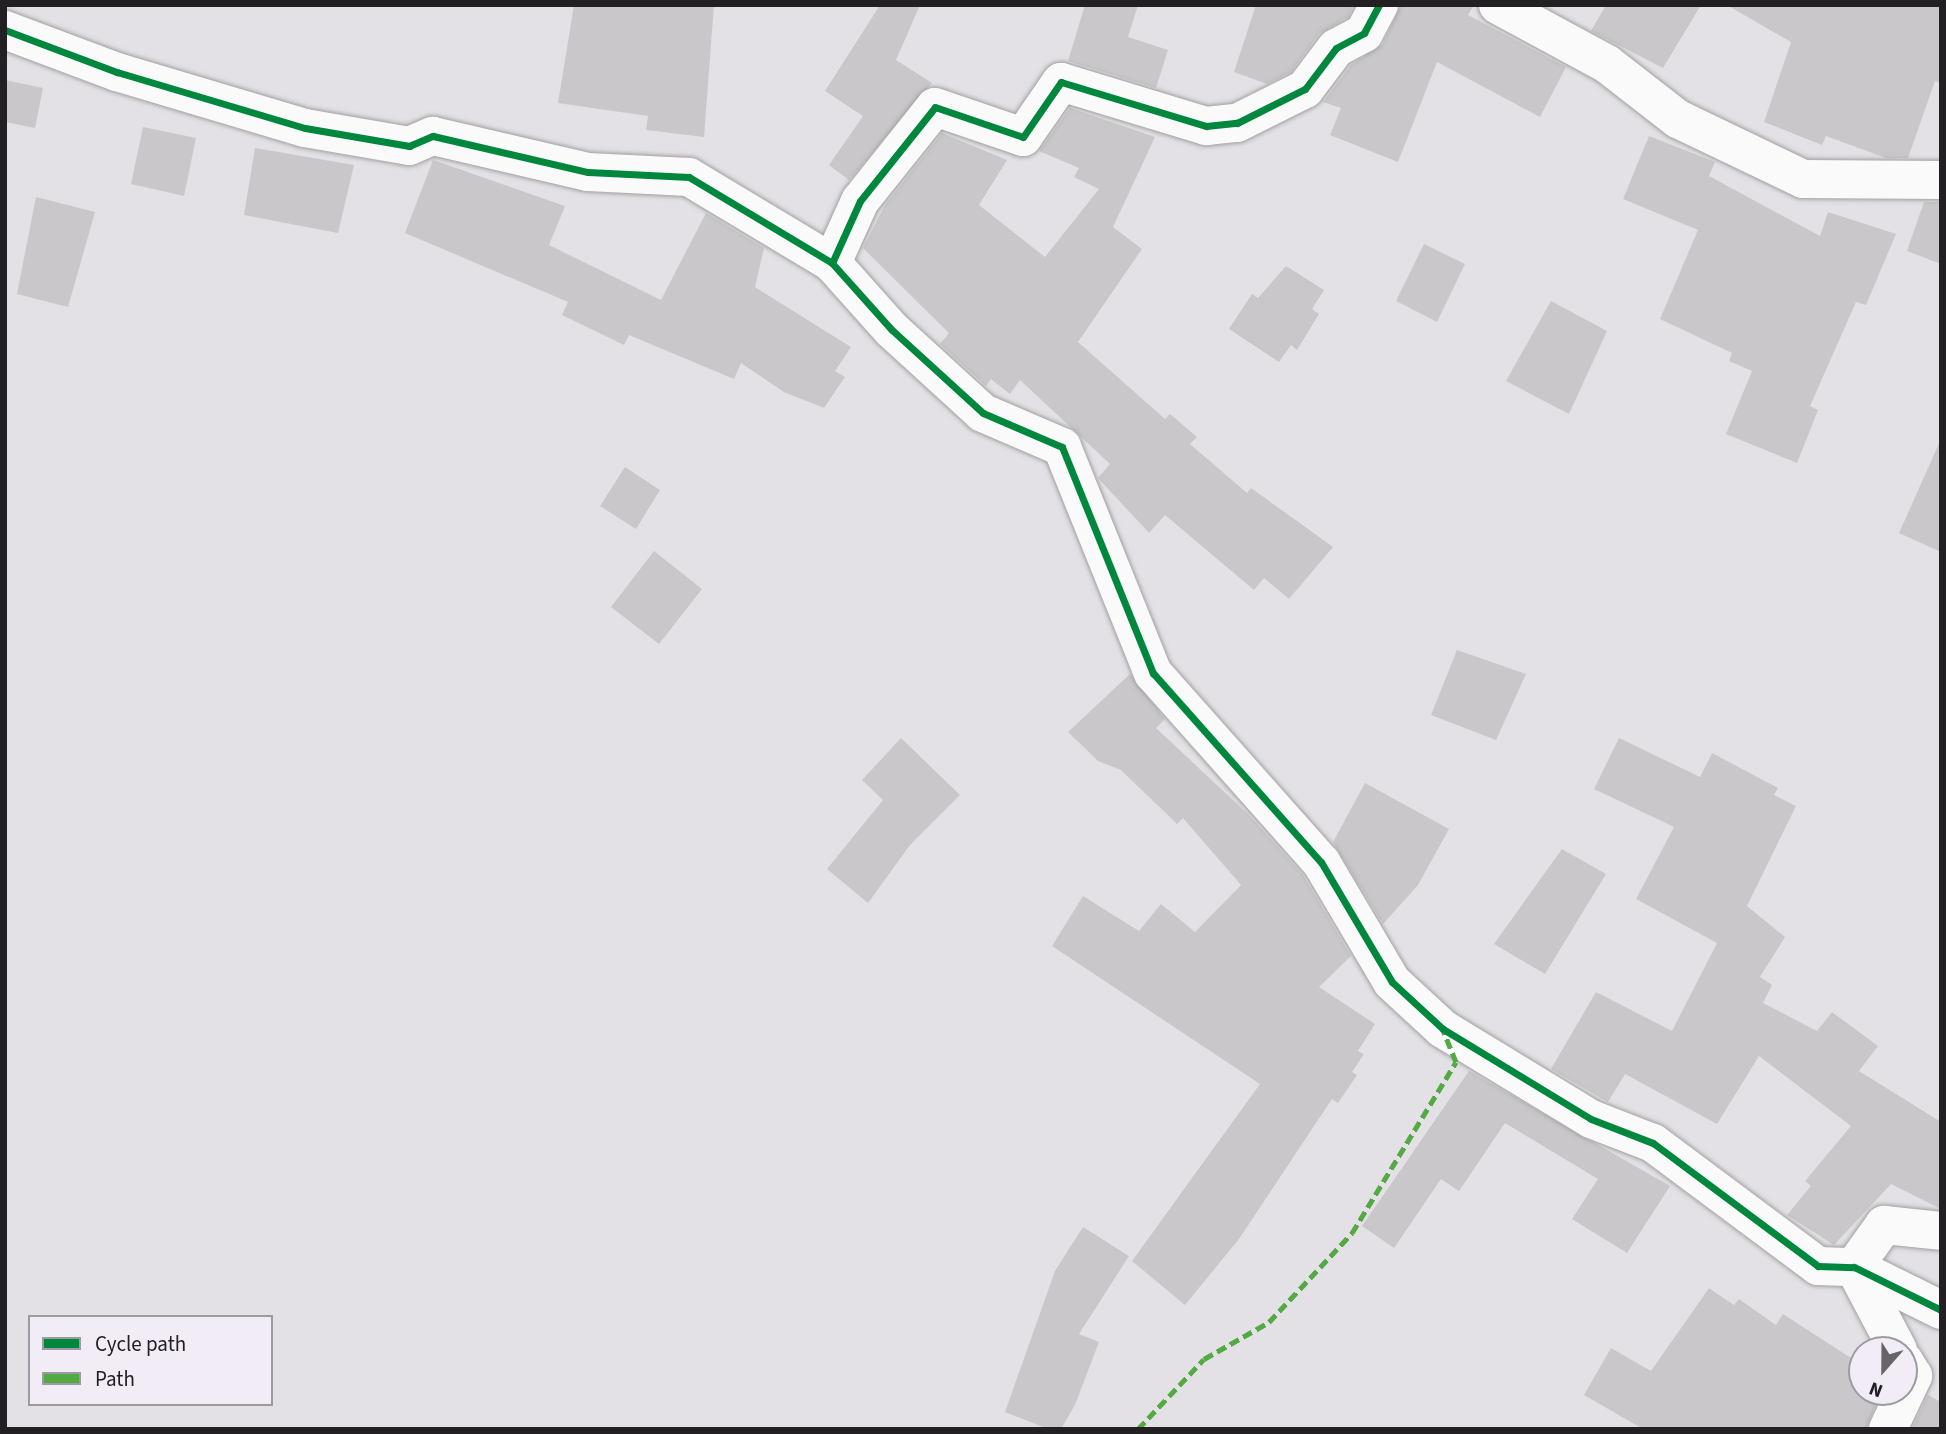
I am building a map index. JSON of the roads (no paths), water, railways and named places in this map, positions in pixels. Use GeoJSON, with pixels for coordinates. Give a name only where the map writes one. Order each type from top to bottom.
{"type":"FeatureCollection","features":[{"type":"Feature","properties":{"kind":"street"},"geometry":{"type":"LineString","coordinates":[[832,263],[860,201],[935,107],[1023,137],[1061,82],[1206,125],[1237,122],[1305,89],[1336,48],[1364,33],[1379,5]]}},
{"type":"Feature","properties":{"kind":"street"},"geometry":{"type":"LineString","coordinates":[[1497,5],[1607,64],[1678,119],[1803,179],[1941,180]]}},
{"type":"Feature","properties":{"kind":"street"},"geometry":{"type":"LineString","coordinates":[[5,30],[117,72],[305,128],[409,146],[433,136],[588,172],[689,177],[832,263],[892,330],[983,413],[1062,447],[1153,673],[1321,862],[1392,982],[1443,1029],[1591,1119],[1653,1143],[1818,1266],[1854,1267],[1941,1310]]}},
{"type":"Feature","properties":{"kind":"street"},"geometry":{"type":"LineString","coordinates":[[1854,1267],[1884,1225],[1941,1231]]}},
{"type":"Feature","properties":{"kind":"street"},"geometry":{"type":"LineString","coordinates":[[1854,1267],[1891,1336]]}},
{"type":"Feature","properties":{"kind":"street"},"geometry":{"type":"LineString","coordinates":[[1888,1429],[1899,1406]]}}]}
